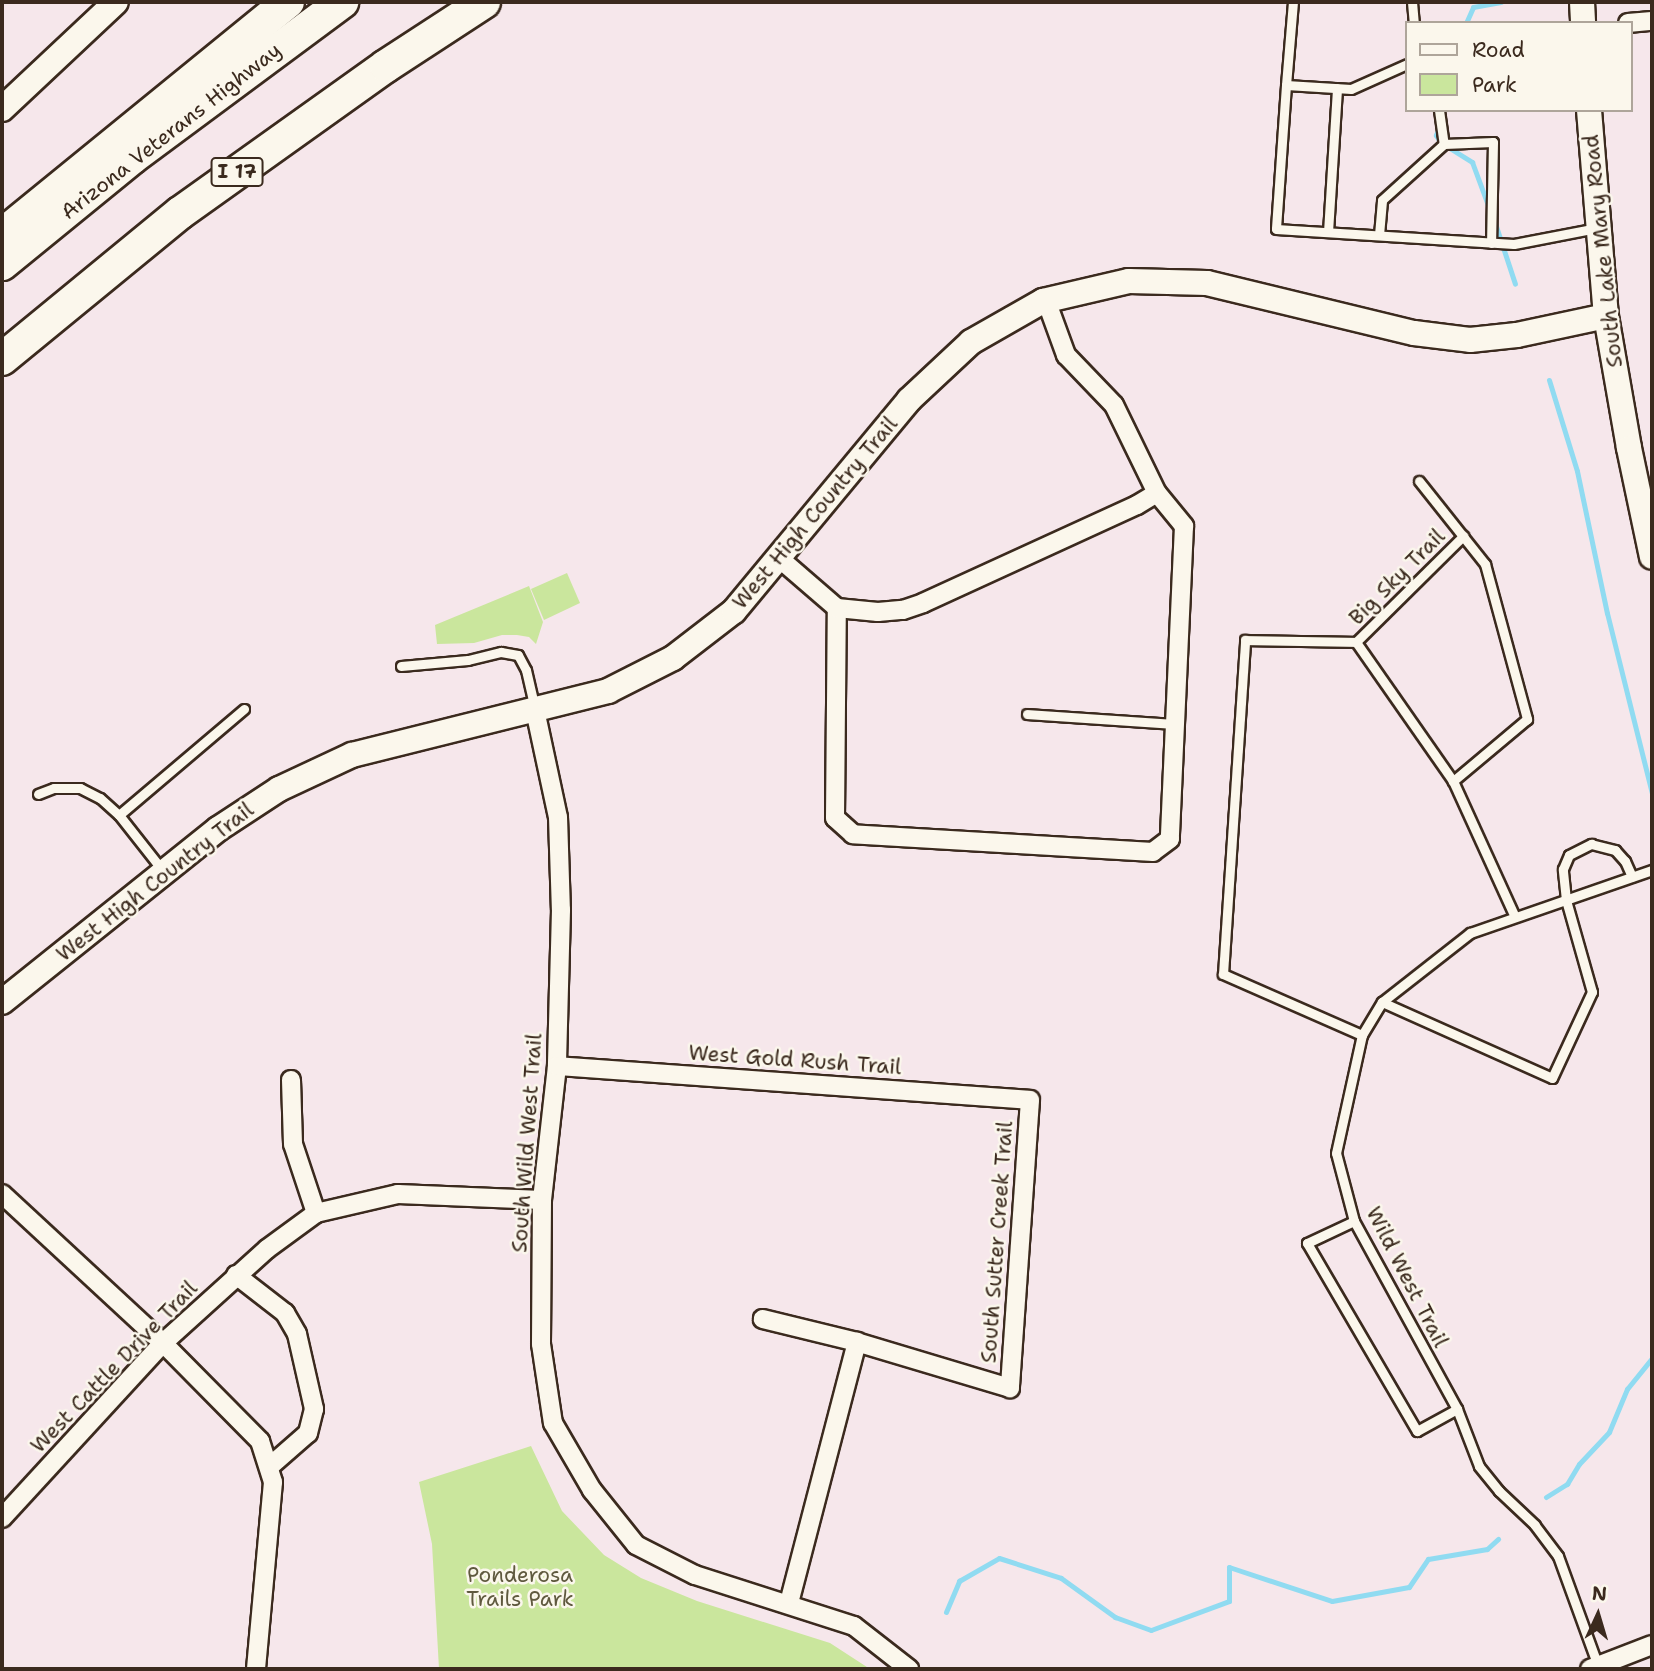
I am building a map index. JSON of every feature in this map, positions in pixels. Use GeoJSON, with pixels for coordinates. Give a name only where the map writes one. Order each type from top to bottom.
{"type":"FeatureCollection","features":[{"type":"Feature","properties":{"kind":"highway"},"geometry":{"type":"LineString","coordinates":[[2,235],[288,2]]}},
{"type":"Feature","properties":{"kind":"highway","name":"Arizona Veterans Highway"},"geometry":{"type":"LineString","coordinates":[[2,264],[132,158],[342,2]]}},
{"type":"Feature","properties":{"kind":"highway","name":"I 17"},"geometry":{"type":"LineString","coordinates":[[2,359],[180,213],[386,66],[484,2]]}},
{"type":"Feature","properties":{"kind":"street"},"geometry":{"type":"LineString","coordinates":[[2,109],[116,2]]}},
{"type":"Feature","properties":{"kind":"street"},"geometry":{"type":"LineString","coordinates":[[1582,2],[1583,21]]}},
{"type":"Feature","properties":{"kind":"street"},"geometry":{"type":"LineString","coordinates":[[1633,23],[1652,21]]}},
{"type":"Feature","properties":{"kind":"street","name":"South Lake Mary Road"},"geometry":{"type":"LineString","coordinates":[[1589,112],[1606,316],[1629,448],[1652,557]]}},
{"type":"Feature","properties":{"kind":"street","name":"West High Country Trail"},"geometry":{"type":"LineString","coordinates":[[2,1002],[218,829],[279,789],[352,755],[608,691],[673,658],[734,611],[909,400],[971,342],[1046,300],[1129,281],[1207,283],[1414,333],[1470,340],[1517,335],[1606,316]]}},
{"type":"Feature","properties":{"kind":"street"},"geometry":{"type":"LineString","coordinates":[[837,608],[835,818],[853,834],[1153,852],[1170,839],[1184,526],[1157,493],[1114,405],[1066,355],[1046,300]]}},
{"type":"Feature","properties":{"kind":"street"},"geometry":{"type":"LineString","coordinates":[[779,558],[837,608],[878,612],[923,603],[1137,505],[1157,493]]}},
{"type":"Feature","properties":{"kind":"street","name":"South Wild West Trail"},"geometry":{"type":"LineString","coordinates":[[535,710],[558,817],[561,910],[557,1066],[542,1200],[541,1344],[553,1423],[592,1490],[636,1545],[695,1575],[854,1626],[909,1669]]}},
{"type":"Feature","properties":{"kind":"street","name":"West Gold Rush Trail"},"geometry":{"type":"LineString","coordinates":[[557,1066],[1030,1100]]}},
{"type":"Feature","properties":{"kind":"street"},"geometry":{"type":"LineString","coordinates":[[291,1080],[293,1144],[316,1213]]}},
{"type":"Feature","properties":{"kind":"street","name":"South Sutter Creek Trail"},"geometry":{"type":"LineString","coordinates":[[857,1342],[1010,1388],[1030,1100]]}},
{"type":"Feature","properties":{"kind":"street","name":"West Cattle Drive Trail"},"geometry":{"type":"LineString","coordinates":[[2,1518],[163,1343],[236,1275],[316,1213],[398,1194],[542,1200]]}},
{"type":"Feature","properties":{"kind":"street"},"geometry":{"type":"LineString","coordinates":[[3,1198],[163,1343],[260,1441],[273,1482],[256,1669]]}},
{"type":"Feature","properties":{"kind":"street"},"geometry":{"type":"LineString","coordinates":[[236,1275],[285,1313],[297,1334],[314,1409],[308,1433],[269,1467]]}},
{"type":"Feature","properties":{"kind":"street"},"geometry":{"type":"LineString","coordinates":[[763,1319],[857,1342],[789,1603]]}},
{"type":"Feature","properties":{"kind":"street"},"geometry":{"type":"LineString","coordinates":[[1596,1668],[1652,1645]]}},
{"type":"Feature","properties":{"kind":"lane"},"geometry":{"type":"LineString","coordinates":[[1293,2],[1276,229],[1514,244],[1599,228]]}},
{"type":"Feature","properties":{"kind":"lane"},"geometry":{"type":"LineString","coordinates":[[1412,2],[1414,21]]}},
{"type":"Feature","properties":{"kind":"lane"},"geometry":{"type":"LineString","coordinates":[[1286,85],[1351,89],[1406,64]]}},
{"type":"Feature","properties":{"kind":"lane"},"geometry":{"type":"LineString","coordinates":[[1328,232],[1337,88]]}},
{"type":"Feature","properties":{"kind":"lane"},"geometry":{"type":"LineString","coordinates":[[1439,112],[1444,144]]}},
{"type":"Feature","properties":{"kind":"lane"},"geometry":{"type":"LineString","coordinates":[[1378,235],[1382,200],[1444,144],[1493,142],[1491,243]]}},
{"type":"Feature","properties":{"kind":"lane"},"geometry":{"type":"LineString","coordinates":[[1419,481],[1485,564],[1527,719],[1453,781]]}},
{"type":"Feature","properties":{"kind":"lane","name":"Big Sky Trail"},"geometry":{"type":"LineString","coordinates":[[1356,642],[1462,536]]}},
{"type":"Feature","properties":{"kind":"lane"},"geometry":{"type":"LineString","coordinates":[[1362,1035],[1223,974],[1245,640],[1356,642],[1453,781],[1515,918]]}},
{"type":"Feature","properties":{"kind":"lane"},"geometry":{"type":"LineString","coordinates":[[401,666],[468,660],[501,652],[519,655],[526,670],[535,710]]}},
{"type":"Feature","properties":{"kind":"lane"},"geometry":{"type":"LineString","coordinates":[[119,815],[244,709]]}},
{"type":"Feature","properties":{"kind":"lane"},"geometry":{"type":"LineString","coordinates":[[1027,714],[1174,724]]}},
{"type":"Feature","properties":{"kind":"lane"},"geometry":{"type":"LineString","coordinates":[[37,794],[54,788],[80,788],[100,798],[119,815],[164,872]]}},
{"type":"Feature","properties":{"kind":"lane"},"geometry":{"type":"LineString","coordinates":[[1382,1002],[1552,1078],[1592,992],[1566,900],[1563,869],[1569,855],[1591,844],[1615,850],[1625,861],[1632,877]]}},
{"type":"Feature","properties":{"kind":"lane","name":"Wild West Trail"},"geometry":{"type":"LineString","coordinates":[[1596,1668],[1558,1556],[1535,1525],[1499,1491],[1479,1466],[1457,1409],[1354,1220],[1336,1153],[1362,1035],[1382,1002],[1470,933],[1652,870]]}},
{"type":"Feature","properties":{"kind":"lane"},"geometry":{"type":"LineString","coordinates":[[1354,1220],[1307,1243],[1417,1431],[1457,1409]]}},
{"type":"Feature","properties":{"kind":"green space"},"geometry":{"type":"Polygon","coordinates":[[[567,573],[580,603],[544,620],[531,589],[567,573]]]}},
{"type":"Feature","properties":{"kind":"green space"},"geometry":{"type":"Polygon","coordinates":[[[529,586],[543,622],[536,644],[529,637],[502,635],[474,643],[437,644],[435,625],[529,586]]]}},
{"type":"Feature","properties":{"kind":"green space","name":"Ponderosa Trails Park"},"geometry":{"type":"Polygon","coordinates":[[[531,1446],[562,1511],[604,1555],[641,1578],[697,1601],[830,1643],[870,1669],[439,1669],[432,1544],[419,1482],[531,1446]]]}},
{"type":"Feature","properties":{"kind":"waterway"},"geometry":{"type":"LineString","coordinates":[[1467,21],[1473,7],[1501,2]]}},
{"type":"Feature","properties":{"kind":"waterway"},"geometry":{"type":"LineString","coordinates":[[1440,125],[1436,135],[1440,142],[1472,162],[1489,208]]}},
{"type":"Feature","properties":{"kind":"waterway"},"geometry":{"type":"LineString","coordinates":[[1494,220],[1515,284]]}},
{"type":"Feature","properties":{"kind":"waterway"},"geometry":{"type":"LineString","coordinates":[[1549,380],[1577,471],[1607,613],[1652,793]]}},
{"type":"Feature","properties":{"kind":"waterway"},"geometry":{"type":"LineString","coordinates":[[1546,1497],[1567,1484],[1579,1464],[1609,1432],[1627,1389],[1652,1358]]}},
{"type":"Feature","properties":{"kind":"waterway"},"geometry":{"type":"LineString","coordinates":[[946,1612],[959,1581],[999,1558],[1061,1578],[1115,1617],[1151,1630],[1229,1601],[1229,1567],[1332,1601],[1409,1587],[1428,1559],[1487,1549],[1498,1539]]}}]}
